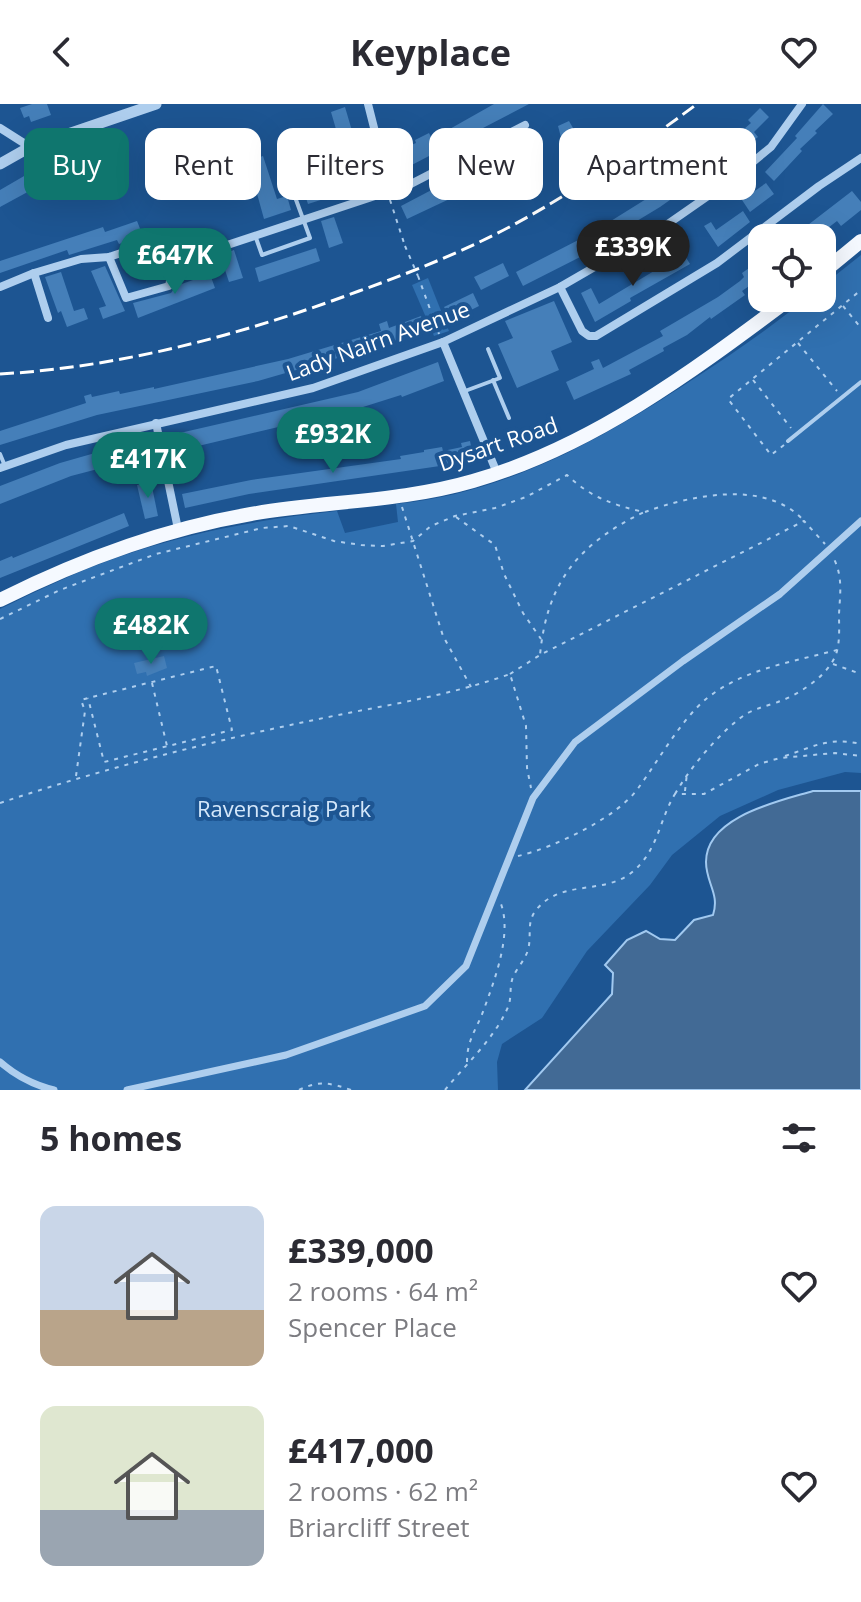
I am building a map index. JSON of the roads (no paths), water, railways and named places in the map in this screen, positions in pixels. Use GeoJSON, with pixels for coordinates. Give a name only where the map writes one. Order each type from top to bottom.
{"type":"FeatureCollection","features":[{"type":"Feature","properties":{"kind":"main road"},"geometry":{"type":"LineString","coordinates":[[836,262],[861,241]]}},
{"type":"Feature","properties":{"kind":"main road","name":"Dysart Road"},"geometry":{"type":"LineString","coordinates":[[0,600],[79,564],[178,529],[253,513],[398,495],[497,473],[601,428],[707,361],[772,312]]}},
{"type":"Feature","properties":{"kind":"street"},"geometry":{"type":"LineString","coordinates":[[86,128],[156,104]]}},
{"type":"Feature","properties":{"kind":"street"},"geometry":{"type":"LineString","coordinates":[[368,104],[374,128]]}},
{"type":"Feature","properties":{"kind":"street","name":"Lady Nairn Avenue"},"geometry":{"type":"LineString","coordinates":[[2,467],[66,445],[313,388],[443,342],[560,287],[662,228],[731,180],[771,147],[802,104]]}},
{"type":"Feature","properties":{"kind":"street"},"geometry":{"type":"LineString","coordinates":[[413,183],[525,125]]}},
{"type":"Feature","properties":{"kind":"street"},"geometry":{"type":"LineString","coordinates":[[0,128],[24,143]]}},
{"type":"Feature","properties":{"kind":"street"},"geometry":{"type":"LineString","coordinates":[[0,164],[24,150]]}},
{"type":"Feature","properties":{"kind":"street"},"geometry":{"type":"LineString","coordinates":[[560,287],[582,331],[596,336],[717,263],[861,158]]}},
{"type":"Feature","properties":{"kind":"street"},"geometry":{"type":"LineString","coordinates":[[109,257],[126,298],[169,286],[172,271],[182,260],[362,200]]}},
{"type":"Feature","properties":{"kind":"street"},"geometry":{"type":"LineString","coordinates":[[0,287],[81,259],[109,257],[142,246],[150,248],[172,271]]}},
{"type":"Feature","properties":{"kind":"street"},"geometry":{"type":"LineString","coordinates":[[34,273],[48,318]]}},
{"type":"Feature","properties":{"kind":"street"},"geometry":{"type":"LineString","coordinates":[[443,342],[497,473]]}},
{"type":"Feature","properties":{"kind":"street"},"geometry":{"type":"LineString","coordinates":[[156,423],[178,529]]}},
{"type":"Feature","properties":{"kind":"street"},"geometry":{"type":"LineString","coordinates":[[127,1090],[286,1055],[425,1006],[466,966],[533,798],[575,742],[780,594],[861,521]]}},
{"type":"Feature","properties":{"kind":"street"},"geometry":{"type":"LineString","coordinates":[[0,1062],[11,1072],[37,1086],[54,1090]]}},
{"type":"Feature","properties":{"kind":"lane"},"geometry":{"type":"LineString","coordinates":[[255,235],[262,255],[310,238],[296,200]]}},
{"type":"Feature","properties":{"kind":"lane"},"geometry":{"type":"LineString","coordinates":[[463,392],[500,378],[488,349]]}},
{"type":"Feature","properties":{"kind":"lane"},"geometry":{"type":"LineString","coordinates":[[493,380],[509,418]]}},
{"type":"Feature","properties":{"kind":"lane"},"geometry":{"type":"LineString","coordinates":[[788,441],[861,382]]}},
{"type":"Feature","properties":{"kind":"lane"},"geometry":{"type":"LineString","coordinates":[[0,454],[2,467]]}},
{"type":"Feature","properties":{"kind":"railway"},"geometry":{"type":"LineString","coordinates":[[0,374],[92,364],[182,346],[316,307],[399,276],[477,243],[539,211],[697,104]]}},
{"type":"Feature","properties":{"kind":"park label","name":"Ravenscraig Park"},"geometry":{"type":"Point","coordinates":[284,809]}}]}
